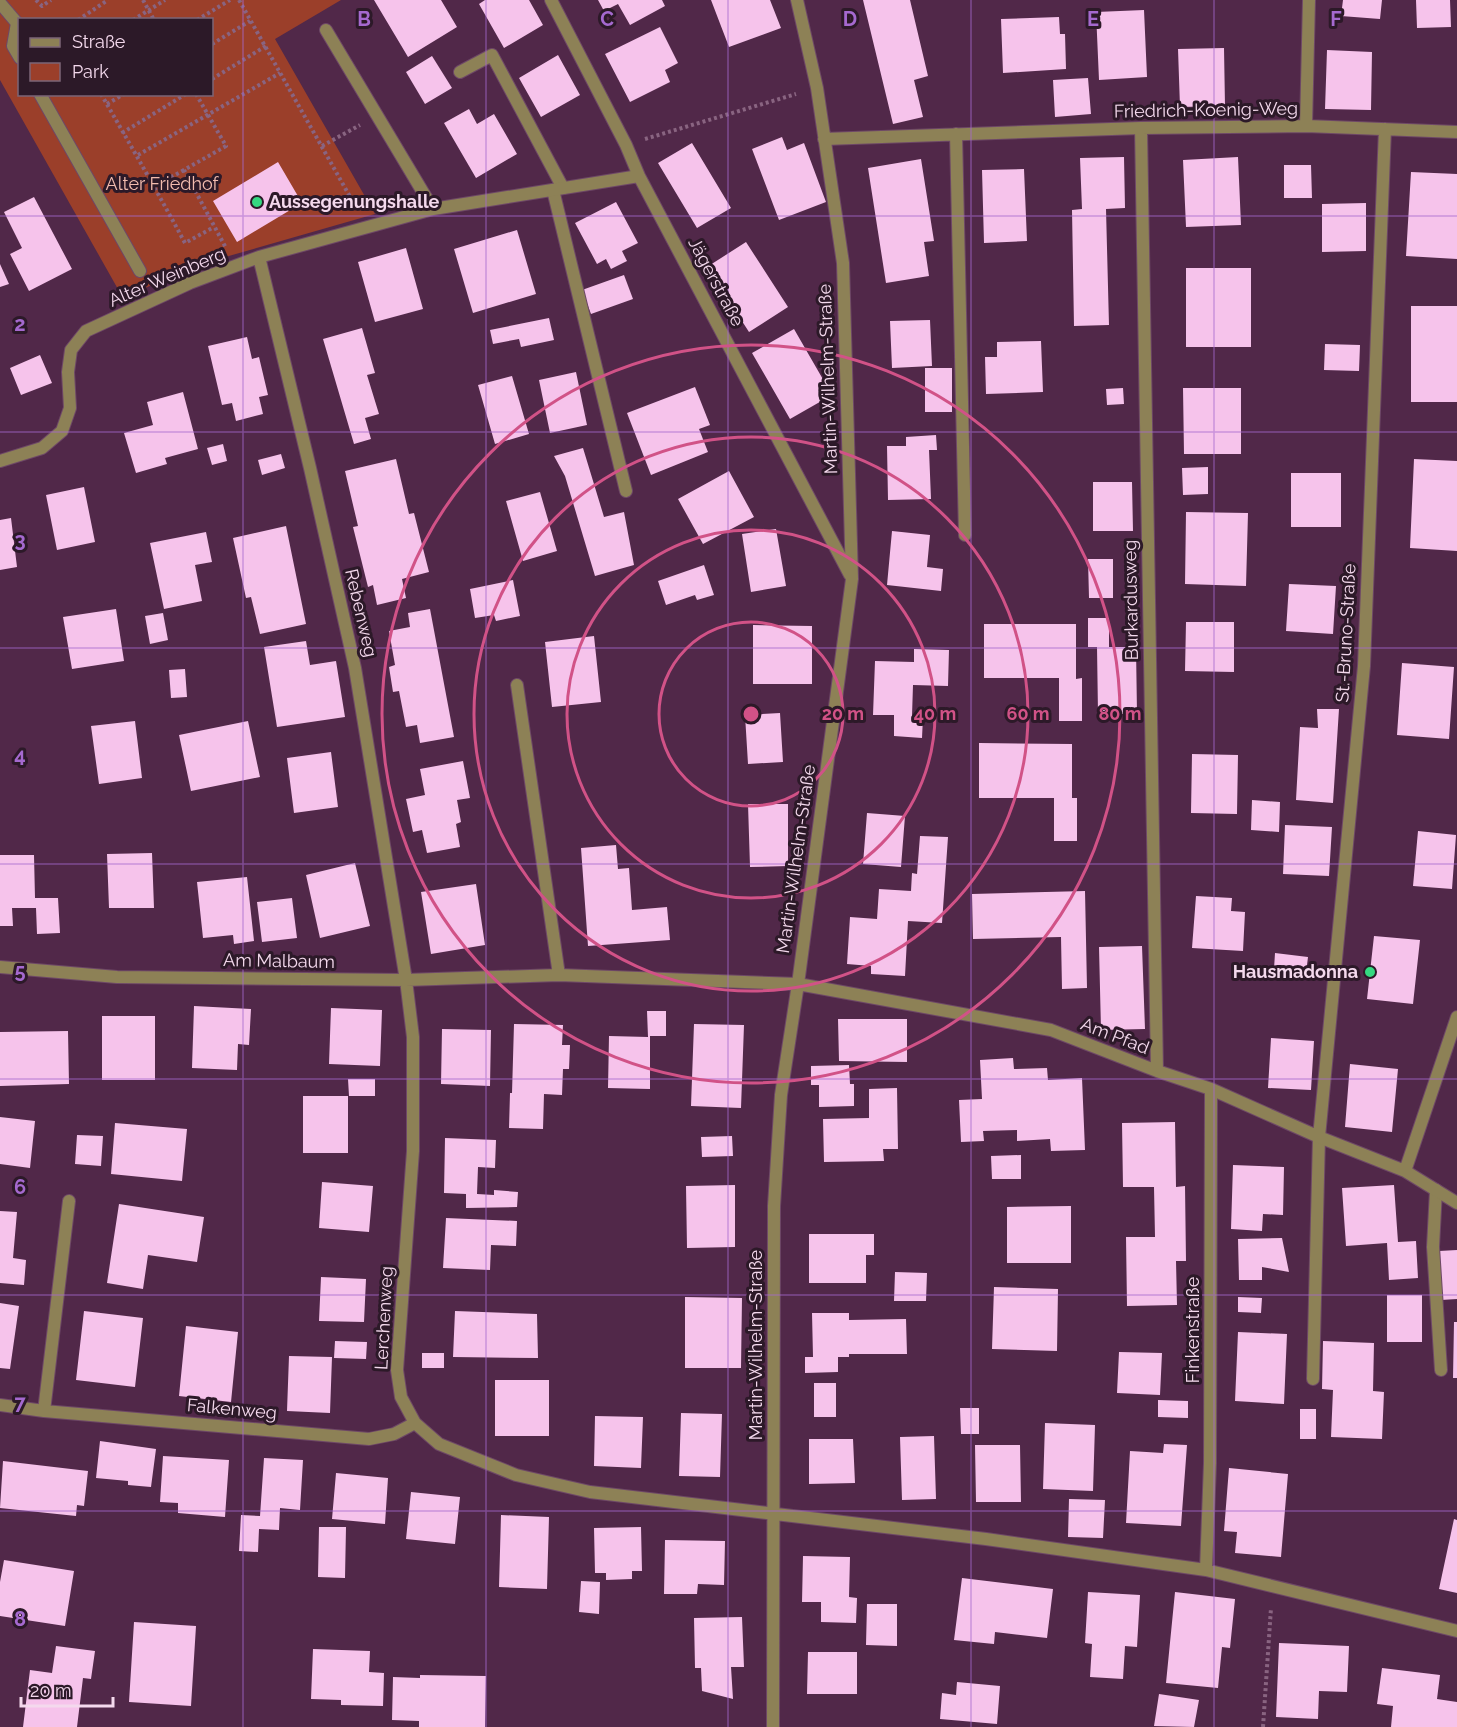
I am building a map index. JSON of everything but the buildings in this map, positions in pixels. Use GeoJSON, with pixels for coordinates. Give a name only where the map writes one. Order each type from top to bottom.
{"type":"FeatureCollection","features":[{"type":"Feature","properties":{"kind":"street","name":"Jägerstraße"},"geometry":{"type":"LineString","coordinates":[[551,0],[639,176],[852,579]]}},
{"type":"Feature","properties":{"kind":"street","name":"Martin-Wilhelm-Straße"},"geometry":{"type":"LineString","coordinates":[[773,1727],[774,1206],[781,1095],[852,579],[843,263],[817,88],[797,0]]}},
{"type":"Feature","properties":{"kind":"street"},"geometry":{"type":"LineString","coordinates":[[1306,126],[1309,0]]}},
{"type":"Feature","properties":{"kind":"street"},"geometry":{"type":"LineString","coordinates":[[0,3],[17,23],[13,46],[18,55]]}},
{"type":"Feature","properties":{"kind":"street"},"geometry":{"type":"LineString","coordinates":[[326,30],[433,209]]}},
{"type":"Feature","properties":{"kind":"street"},"geometry":{"type":"LineString","coordinates":[[460,72],[492,55],[558,189],[626,491]]}},
{"type":"Feature","properties":{"kind":"street"},"geometry":{"type":"LineString","coordinates":[[41,96],[140,271]]}},
{"type":"Feature","properties":{"kind":"street","name":"Friedrich-Koenig-Weg"},"geometry":{"type":"LineString","coordinates":[[824,139],[1141,128],[1306,126],[1457,132]]}},
{"type":"Feature","properties":{"kind":"street","name":"Burkardusweg"},"geometry":{"type":"LineString","coordinates":[[1141,128],[1157,1071]]}},
{"type":"Feature","properties":{"kind":"street","name":"St.-Bruno-Straße"},"geometry":{"type":"LineString","coordinates":[[1313,1379],[1319,1137],[1364,666],[1385,129]]}},
{"type":"Feature","properties":{"kind":"street"},"geometry":{"type":"LineString","coordinates":[[956,134],[965,535]]}},
{"type":"Feature","properties":{"kind":"street","name":"Alter Weinberg"},"geometry":{"type":"LineString","coordinates":[[0,461],[42,448],[62,431],[70,408],[68,372],[71,350],[86,332],[190,283],[259,257],[433,209],[639,176]]}},
{"type":"Feature","properties":{"kind":"street","name":"Rebenweg"},"geometry":{"type":"LineString","coordinates":[[259,257],[355,668],[406,980]]}},
{"type":"Feature","properties":{"kind":"street"},"geometry":{"type":"LineString","coordinates":[[517,685],[559,975]]}},
{"type":"Feature","properties":{"kind":"street","name":"Am Malbaum"},"geometry":{"type":"LineString","coordinates":[[0,967],[117,977],[406,980],[559,975],[798,984]]}},
{"type":"Feature","properties":{"kind":"street","name":"Lerchenweg"},"geometry":{"type":"LineString","coordinates":[[406,980],[413,1037],[413,1151],[397,1370],[401,1397],[415,1423],[439,1444],[516,1475],[590,1492],[773,1513]]}},
{"type":"Feature","properties":{"kind":"street","name":"Am Pfad"},"geometry":{"type":"LineString","coordinates":[[798,984],[1051,1030],[1211,1089],[1319,1137],[1405,1171],[1457,1203]]}},
{"type":"Feature","properties":{"kind":"street"},"geometry":{"type":"LineString","coordinates":[[1405,1171],[1457,1017]]}},
{"type":"Feature","properties":{"kind":"street","name":"Finkenstraße"},"geometry":{"type":"LineString","coordinates":[[1206,1570],[1210,1463],[1211,1089]]}},
{"type":"Feature","properties":{"kind":"street"},"geometry":{"type":"LineString","coordinates":[[1436,1190],[1433,1247],[1441,1370]]}},
{"type":"Feature","properties":{"kind":"street"},"geometry":{"type":"LineString","coordinates":[[44,1411],[69,1201]]}},
{"type":"Feature","properties":{"kind":"street","name":"Falkenweg"},"geometry":{"type":"LineString","coordinates":[[0,1405],[44,1411],[369,1439],[394,1434],[415,1423]]}},
{"type":"Feature","properties":{"kind":"street"},"geometry":{"type":"LineString","coordinates":[[773,1513],[986,1539],[1206,1570],[1457,1631]]}},
{"type":"Feature","properties":{"kind":"path"},"geometry":{"type":"LineString","coordinates":[[36,0],[42,6],[51,0]]}},
{"type":"Feature","properties":{"kind":"path"},"geometry":{"type":"LineString","coordinates":[[81,18],[108,0]]}},
{"type":"Feature","properties":{"kind":"path"},"geometry":{"type":"LineString","coordinates":[[142,0],[153,18]]}},
{"type":"Feature","properties":{"kind":"path"},"geometry":{"type":"LineString","coordinates":[[136,18],[165,0]]}},
{"type":"Feature","properties":{"kind":"path"},"geometry":{"type":"LineString","coordinates":[[200,18],[230,0]]}},
{"type":"Feature","properties":{"kind":"path"},"geometry":{"type":"LineString","coordinates":[[239,0],[353,202]]}},
{"type":"Feature","properties":{"kind":"path"},"geometry":{"type":"LineString","coordinates":[[213,43],[250,21]]}},
{"type":"Feature","properties":{"kind":"path"},"geometry":{"type":"LineString","coordinates":[[213,78],[266,46]]}},
{"type":"Feature","properties":{"kind":"path"},"geometry":{"type":"LineString","coordinates":[[138,155],[280,73]]}},
{"type":"Feature","properties":{"kind":"path"},"geometry":{"type":"LineString","coordinates":[[102,96],[122,133],[138,155],[185,243],[214,227]]}},
{"type":"Feature","properties":{"kind":"path"},"geometry":{"type":"LineString","coordinates":[[107,104],[121,96]]}},
{"type":"Feature","properties":{"kind":"path"},"geometry":{"type":"LineString","coordinates":[[122,133],[183,96]]}},
{"type":"Feature","properties":{"kind":"path"},"geometry":{"type":"LineString","coordinates":[[154,186],[226,146],[197,96]]}},
{"type":"Feature","properties":{"kind":"path"},"geometry":{"type":"LineString","coordinates":[[646,138],[789,96]]}},
{"type":"Feature","properties":{"kind":"path"},"geometry":{"type":"LineString","coordinates":[[322,146],[376,116]]}},
{"type":"Feature","properties":{"kind":"path"},"geometry":{"type":"LineString","coordinates":[[184,170],[236,267]]}},
{"type":"Feature","properties":{"kind":"path"},"geometry":{"type":"LineString","coordinates":[[1263,1727],[1272,1586]]}},
{"type":"Feature","properties":{"kind":"green space","name":"Alter Friedhof"},"geometry":{"type":"Polygon","coordinates":[[[0,0],[341,0],[275,39],[375,214],[194,266],[123,298],[0,80],[0,0]]]}},
{"type":"Feature","properties":{"kind":"place","name":"Aussegenungshalle"},"geometry":{"type":"Point","coordinates":[257,202]}},
{"type":"Feature","properties":{"kind":"place","name":"Hausmadonna"},"geometry":{"type":"Point","coordinates":[1370,972]}}]}
